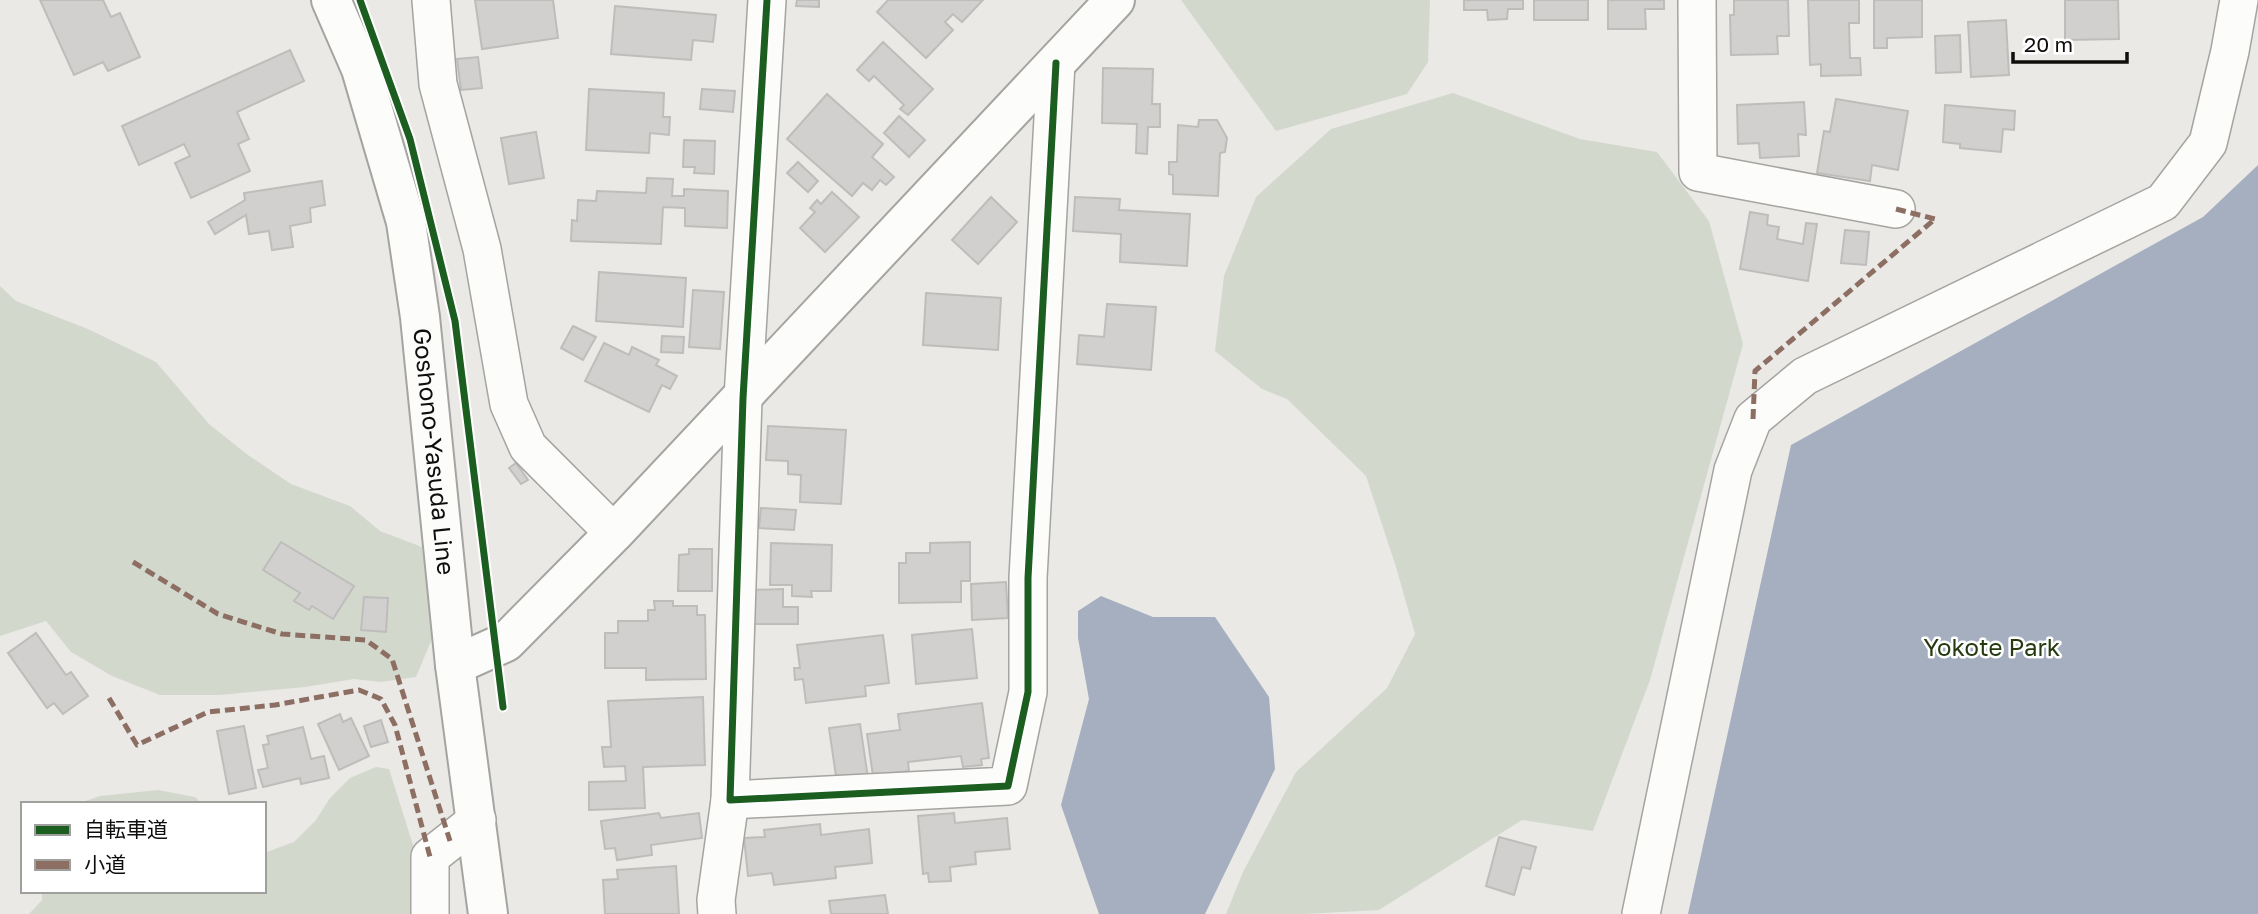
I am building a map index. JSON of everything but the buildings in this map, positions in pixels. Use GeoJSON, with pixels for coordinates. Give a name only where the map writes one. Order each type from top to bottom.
{"type":"FeatureCollection","features":[{"type":"Feature","properties":{"kind":"street","name":"Goshono-Yasuda Line"},"geometry":{"type":"LineString","coordinates":[[331,0],[361,69],[406,222],[420,317],[455,665],[488,914]]}},
{"type":"Feature","properties":{"kind":"street"},"geometry":{"type":"LineString","coordinates":[[431,0],[438,84],[482,249],[509,404],[528,447],[614,533]]}},
{"type":"Feature","properties":{"kind":"street"},"geometry":{"type":"LineString","coordinates":[[717,914],[716,900],[730,800],[743,398],[767,0]]}},
{"type":"Feature","properties":{"kind":"street"},"geometry":{"type":"LineString","coordinates":[[455,665],[506,642],[743,398],[1115,0]]}},
{"type":"Feature","properties":{"kind":"street"},"geometry":{"type":"LineString","coordinates":[[1698,0],[1698,172],[1896,209]]}},
{"type":"Feature","properties":{"kind":"street"},"geometry":{"type":"LineString","coordinates":[[1642,914],[1733,470],[1753,419],[1805,376],[2163,202],[2208,143],[2239,0]]}},
{"type":"Feature","properties":{"kind":"street"},"geometry":{"type":"LineString","coordinates":[[730,800],[1008,786],[1028,692],[1028,578],[1056,63]]}},
{"type":"Feature","properties":{"kind":"street"},"geometry":{"type":"LineString","coordinates":[[430,914],[430,857],[477,820]]}},
{"type":"Feature","properties":{"kind":"shaded area"},"geometry":{"type":"Polygon","coordinates":[[[1181,0],[1430,0],[1428,62],[1407,94],[1276,131],[1181,0]]]}},
{"type":"Feature","properties":{"kind":"shaded area"},"geometry":{"type":"Polygon","coordinates":[[[1453,93],[1580,139],[1657,152],[1709,221],[1743,344],[1650,680],[1593,831],[1522,820],[1379,910],[1226,914],[1243,872],[1296,772],[1387,688],[1415,634],[1366,476],[1287,399],[1262,389],[1215,351],[1224,276],[1256,197],[1331,129],[1453,93]]]}},
{"type":"Feature","properties":{"kind":"shaded area"},"geometry":{"type":"Polygon","coordinates":[[[0,286],[16,301],[88,329],[156,362],[209,424],[248,455],[291,484],[350,506],[380,531],[422,547],[434,634],[416,677],[381,682],[354,679],[305,687],[220,695],[160,695],[112,676],[71,652],[46,621],[0,636],[0,286]]]}},
{"type":"Feature","properties":{"kind":"shaded area"},"geometry":{"type":"Polygon","coordinates":[[[376,767],[389,769],[414,848],[416,914],[29,914],[42,900],[42,893],[266,893],[266,852],[294,842],[350,778],[376,767]]]}},
{"type":"Feature","properties":{"kind":"shaded area"},"geometry":{"type":"Polygon","coordinates":[[[158,790],[195,797],[200,802],[83,802],[100,796],[158,790]]]}},
{"type":"Feature","properties":{"kind":"water","name":"Yokote Park"},"geometry":{"type":"Polygon","coordinates":[[[2258,165],[2258,914],[1688,914],[1791,445],[2203,217],[2258,165]]]}},
{"type":"Feature","properties":{"kind":"water"},"geometry":{"type":"Polygon","coordinates":[[[1101,596],[1153,617],[1215,617],[1269,697],[1275,769],[1205,914],[1099,914],[1061,805],[1089,699],[1078,638],[1078,611],[1101,596]]]}},
{"type":"Feature","properties":{"kind":"marked path"},"geometry":{"type":"LineString","coordinates":[[1896,209],[1935,219]]}},
{"type":"Feature","properties":{"kind":"marked path"},"geometry":{"type":"LineString","coordinates":[[1753,419],[1755,371],[1935,219]]}},
{"type":"Feature","properties":{"kind":"marked path"},"geometry":{"type":"LineString","coordinates":[[133,562],[218,614],[282,634],[366,640],[392,659],[450,841]]}},
{"type":"Feature","properties":{"kind":"marked path"},"geometry":{"type":"LineString","coordinates":[[109,698],[137,745],[208,712],[275,705],[359,690],[381,699],[395,725],[430,857]]}},
{"type":"Feature","properties":{"kind":"cycle path"},"geometry":{"type":"LineString","coordinates":[[360,0],[410,139],[455,321],[503,707]]}},
{"type":"Feature","properties":{"kind":"cycle path"},"geometry":{"type":"LineString","coordinates":[[767,0],[743,398],[730,800],[1008,786],[1028,692],[1028,578],[1056,63]]}}]}
